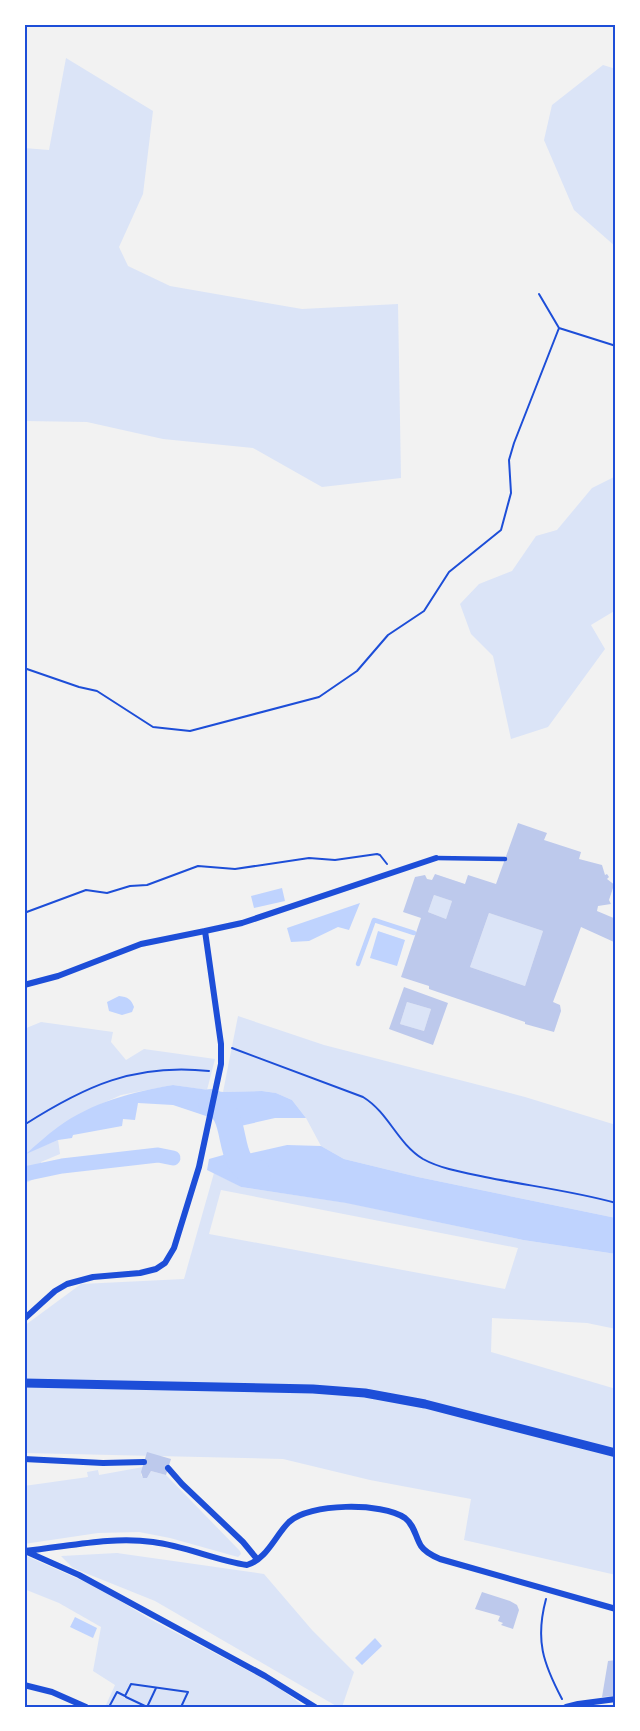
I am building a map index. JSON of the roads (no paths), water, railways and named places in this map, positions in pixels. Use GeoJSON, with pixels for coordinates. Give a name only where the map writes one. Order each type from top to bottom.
{"type":"FeatureCollection","features":[{"type":"Feature","properties":{"kind":"main road"},"geometry":{"type":"LineString","coordinates":[[24,1383],[313,1389],[366,1393],[425,1404],[616,1453]]}},
{"type":"Feature","properties":{"kind":"street"},"geometry":{"type":"LineString","coordinates":[[24,985],[58,976],[141,944],[242,922],[436,858],[505,859]]}},
{"type":"Feature","properties":{"kind":"street"},"geometry":{"type":"LineString","coordinates":[[24,1319],[55,1291],[67,1284],[93,1277],[140,1273],[156,1269],[165,1263],[176,1242],[199,1167],[222,1057],[206,931]]}},
{"type":"Feature","properties":{"kind":"street"},"geometry":{"type":"LineString","coordinates":[[24,1460],[144,1462]]}},
{"type":"Feature","properties":{"kind":"street"},"geometry":{"type":"LineString","coordinates":[[168,1468],[243,1542],[257,1559]]}},
{"type":"Feature","properties":{"kind":"street"},"geometry":{"type":"LineString","coordinates":[[24,1551],[132,1539],[178,1547],[247,1565],[266,1552],[288,1523],[299,1515],[312,1510],[361,1507],[389,1511],[403,1516],[414,1529],[421,1546],[440,1559],[616,1609]]}},
{"type":"Feature","properties":{"kind":"street"},"geometry":{"type":"LineString","coordinates":[[24,1551],[79,1575],[265,1676],[315,1707]]}},
{"type":"Feature","properties":{"kind":"street"},"geometry":{"type":"LineString","coordinates":[[24,1685],[52,1692],[86,1707]]}},
{"type":"Feature","properties":{"kind":"street"},"geometry":{"type":"LineString","coordinates":[[566,1707],[616,1699]]}},
{"type":"Feature","properties":{"kind":"water"},"geometry":{"type":"Polygon","coordinates":[[[282,888],[285,901],[254,908],[251,896],[282,888]]]}},
{"type":"Feature","properties":{"kind":"water"},"geometry":{"type":"Polygon","coordinates":[[[360,903],[349,930],[338,927],[309,941],[291,942],[287,928],[360,903]]]}},
{"type":"Feature","properties":{"kind":"water"},"geometry":{"type":"Polygon","coordinates":[[[378,931],[405,940],[397,966],[370,958],[378,931]]]}},
{"type":"Feature","properties":{"kind":"water"},"geometry":{"type":"Polygon","coordinates":[[[119,996],[130,1000],[134,1007],[132,1012],[122,1015],[109,1011],[107,1002],[119,996]]]}},
{"type":"Feature","properties":{"kind":"water"},"geometry":{"type":"Polygon","coordinates":[[[173,1085],[223,1092],[276,1093],[292,1100],[306,1118],[275,1118],[223,1130],[218,1120],[173,1105],[138,1103],[135,1120],[123,1119],[122,1126],[73,1135],[72,1138],[58,1140],[26,1154],[58,1127],[85,1111],[128,1095],[173,1085]]]}},
{"type":"Feature","properties":{"kind":"water"},"geometry":{"type":"Polygon","coordinates":[[[287,1145],[321,1146],[344,1159],[418,1177],[616,1218],[616,1254],[523,1240],[346,1203],[241,1187],[207,1170],[209,1159],[241,1150],[243,1155],[287,1145]]]}},
{"type":"Feature","properties":{"kind":"water"},"geometry":{"type":"Polygon","coordinates":[[[75,1617],[97,1628],[93,1638],[70,1627],[75,1617]]]}},
{"type":"Feature","properties":{"kind":"water"},"geometry":{"type":"Polygon","coordinates":[[[375,1638],[382,1646],[362,1665],[355,1658],[375,1638]]]}},
{"type":"Feature","properties":{"kind":"waterway"},"geometry":{"type":"LineString","coordinates":[[358,964],[374,920],[414,933]]}},
{"type":"Feature","properties":{"kind":"waterway"},"geometry":{"type":"LineString","coordinates":[[211,1102],[221,1108],[227,1117],[240,1161],[247,1169],[258,1173]]}},
{"type":"Feature","properties":{"kind":"waterway"},"geometry":{"type":"LineString","coordinates":[[24,1174],[62,1166],[158,1155],[173,1158]]}}]}
